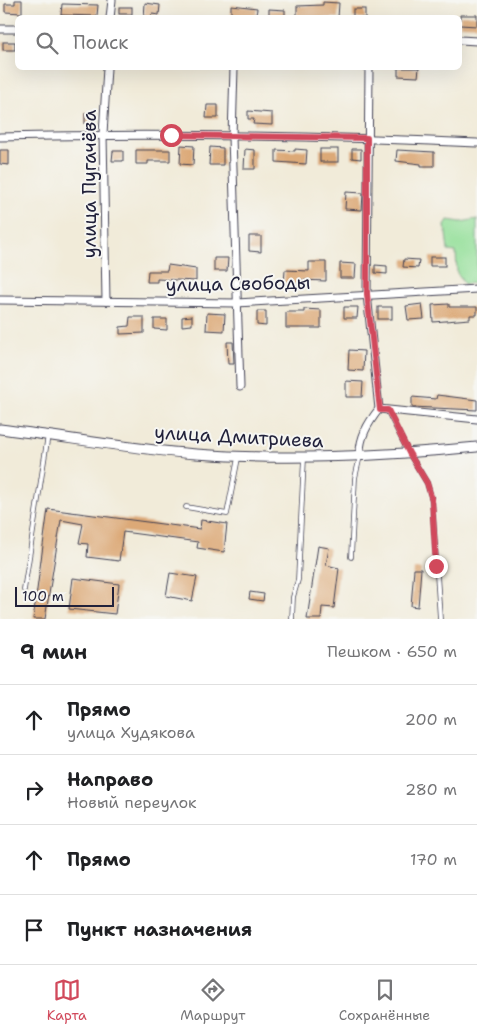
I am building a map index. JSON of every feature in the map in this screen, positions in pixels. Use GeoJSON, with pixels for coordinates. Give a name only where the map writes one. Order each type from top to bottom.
{"type":"FeatureCollection","features":[{"type":"Feature","properties":{"kind":"street"},"geometry":{"type":"LineString","coordinates":[[110,15],[112,0]]}},
{"type":"Feature","properties":{"kind":"street"},"geometry":{"type":"LineString","coordinates":[[0,29],[15,29]]}},
{"type":"Feature","properties":{"kind":"street"},"geometry":{"type":"LineString","coordinates":[[462,40],[477,41]]}},
{"type":"Feature","properties":{"kind":"street","name":"улица Пугачёва"},"geometry":{"type":"LineString","coordinates":[[106,301],[102,134],[107,70]]}},
{"type":"Feature","properties":{"kind":"street"},"geometry":{"type":"LineString","coordinates":[[234,70],[232,137],[240,387]]}},
{"type":"Feature","properties":{"kind":"street"},"geometry":{"type":"LineString","coordinates":[[369,70],[367,294],[384,410]]}},
{"type":"Feature","properties":{"kind":"street"},"geometry":{"type":"LineString","coordinates":[[0,137],[102,134],[367,138],[477,143]]}},
{"type":"Feature","properties":{"kind":"street","name":"улица Свободы"},"geometry":{"type":"LineString","coordinates":[[0,300],[238,303],[477,289]]}},
{"type":"Feature","properties":{"kind":"street"},"geometry":{"type":"LineString","coordinates":[[360,456],[359,444],[372,419],[384,410],[477,419]]}},
{"type":"Feature","properties":{"kind":"street","name":"улица Дмитриева"},"geometry":{"type":"LineString","coordinates":[[0,429],[195,454],[304,458],[409,453],[477,447]]}},
{"type":"Feature","properties":{"kind":"lane"},"geometry":{"type":"LineString","coordinates":[[384,410],[427,483],[432,500],[440,619]]}},
{"type":"Feature","properties":{"kind":"lane"},"geometry":{"type":"LineString","coordinates":[[24,590],[48,435]]}},
{"type":"Feature","properties":{"kind":"lane"},"geometry":{"type":"LineString","coordinates":[[186,507],[227,514],[238,455]]}},
{"type":"Feature","properties":{"kind":"lane"},"geometry":{"type":"LineString","coordinates":[[351,557],[355,478],[360,456]]}},
{"type":"Feature","properties":{"kind":"lane"},"geometry":{"type":"LineString","coordinates":[[292,619],[293,597],[298,580],[304,458]]}},
{"type":"Feature","properties":{"kind":"green space"},"geometry":{"type":"Polygon","coordinates":[[[477,219],[477,283],[464,284],[457,273],[456,252],[448,251],[445,225],[448,220],[461,222],[477,219]]]}},
{"type":"Feature","properties":{"kind":"building"},"geometry":{"type":"Polygon","coordinates":[[[15,0],[22,0],[22,13],[5,12],[5,4],[15,4],[15,0]]]}},
{"type":"Feature","properties":{"kind":"building"},"geometry":{"type":"Polygon","coordinates":[[[323,2],[339,3],[338,15],[297,15],[297,6],[323,5],[323,2]]]}},
{"type":"Feature","properties":{"kind":"building"},"geometry":{"type":"Polygon","coordinates":[[[145,3],[160,5],[159,15],[144,15],[145,3]]]}},
{"type":"Feature","properties":{"kind":"building"},"geometry":{"type":"Polygon","coordinates":[[[62,4],[98,5],[97,15],[61,15],[62,4]]]}},
{"type":"Feature","properties":{"kind":"building"},"geometry":{"type":"Polygon","coordinates":[[[231,5],[257,8],[256,15],[231,15],[231,5]]]}},
{"type":"Feature","properties":{"kind":"building"},"geometry":{"type":"Polygon","coordinates":[[[119,7],[132,7],[132,14],[119,14],[119,7]]]}},
{"type":"Feature","properties":{"kind":"building"},"geometry":{"type":"Polygon","coordinates":[[[269,9],[285,10],[285,15],[269,15],[269,9]]]}},
{"type":"Feature","properties":{"kind":"building"},"geometry":{"type":"Polygon","coordinates":[[[353,9],[365,9],[365,15],[353,15],[353,9]]]}},
{"type":"Feature","properties":{"kind":"building"},"geometry":{"type":"Polygon","coordinates":[[[462,15],[477,15],[477,26],[462,25],[462,15]]]}},
{"type":"Feature","properties":{"kind":"building"},"geometry":{"type":"Polygon","coordinates":[[[3,42],[15,42],[15,50],[3,50],[3,42]]]}},
{"type":"Feature","properties":{"kind":"building"},"geometry":{"type":"Polygon","coordinates":[[[398,70],[419,70],[418,77],[398,76],[398,70]]]}},
{"type":"Feature","properties":{"kind":"building"},"geometry":{"type":"Polygon","coordinates":[[[207,105],[218,105],[218,118],[206,118],[207,105]]]}},
{"type":"Feature","properties":{"kind":"building"},"geometry":{"type":"Polygon","coordinates":[[[248,111],[272,113],[272,125],[253,124],[254,119],[248,119],[248,111]]]}},
{"type":"Feature","properties":{"kind":"building"},"geometry":{"type":"Polygon","coordinates":[[[85,113],[95,114],[95,124],[85,124],[85,113]]]}},
{"type":"Feature","properties":{"kind":"building"},"geometry":{"type":"Polygon","coordinates":[[[181,145],[194,146],[193,165],[180,164],[181,145]]]}},
{"type":"Feature","properties":{"kind":"building"},"geometry":{"type":"Polygon","coordinates":[[[210,147],[223,148],[223,165],[209,165],[210,147]]]}},
{"type":"Feature","properties":{"kind":"building"},"geometry":{"type":"Polygon","coordinates":[[[245,149],[255,150],[255,169],[244,169],[245,149]]]}},
{"type":"Feature","properties":{"kind":"building"},"geometry":{"type":"Polygon","coordinates":[[[295,149],[307,150],[306,164],[276,162],[276,150],[295,151],[295,149]]]}},
{"type":"Feature","properties":{"kind":"building"},"geometry":{"type":"Polygon","coordinates":[[[320,149],[338,149],[338,162],[320,162],[320,149]]]}},
{"type":"Feature","properties":{"kind":"building"},"geometry":{"type":"Polygon","coordinates":[[[352,149],[361,149],[361,159],[352,158],[352,149]]]}},
{"type":"Feature","properties":{"kind":"building"},"geometry":{"type":"Polygon","coordinates":[[[0,150],[9,150],[9,165],[0,164],[0,150]]]}},
{"type":"Feature","properties":{"kind":"building"},"geometry":{"type":"Polygon","coordinates":[[[136,150],[170,150],[170,161],[148,161],[148,164],[136,164],[136,150]]]}},
{"type":"Feature","properties":{"kind":"building"},"geometry":{"type":"Polygon","coordinates":[[[397,150],[434,152],[434,166],[421,166],[421,164],[396,161],[397,150]]]}},
{"type":"Feature","properties":{"kind":"building"},"geometry":{"type":"Polygon","coordinates":[[[113,151],[123,151],[123,161],[112,161],[113,151]]]}},
{"type":"Feature","properties":{"kind":"building"},"geometry":{"type":"Polygon","coordinates":[[[346,192],[363,193],[362,210],[345,209],[346,192]]]}},
{"type":"Feature","properties":{"kind":"building"},"geometry":{"type":"Polygon","coordinates":[[[249,236],[261,236],[261,252],[249,251],[249,236]]]}},
{"type":"Feature","properties":{"kind":"building"},"geometry":{"type":"Polygon","coordinates":[[[430,257],[445,257],[445,266],[430,266],[430,257]]]}},
{"type":"Feature","properties":{"kind":"building"},"geometry":{"type":"Polygon","coordinates":[[[214,258],[228,258],[227,271],[214,271],[214,258]]]}},
{"type":"Feature","properties":{"kind":"building"},"geometry":{"type":"Polygon","coordinates":[[[404,259],[419,260],[418,268],[403,267],[404,259]]]}},
{"type":"Feature","properties":{"kind":"building"},"geometry":{"type":"Polygon","coordinates":[[[309,262],[326,262],[326,281],[300,280],[300,285],[284,284],[285,270],[309,271],[309,262]]]}},
{"type":"Feature","properties":{"kind":"building"},"geometry":{"type":"Polygon","coordinates":[[[340,263],[356,264],[355,278],[340,278],[340,263]]]}},
{"type":"Feature","properties":{"kind":"building"},"geometry":{"type":"Polygon","coordinates":[[[168,265],[196,269],[196,281],[157,279],[157,282],[147,282],[148,271],[167,271],[168,265]]]}},
{"type":"Feature","properties":{"kind":"building"},"geometry":{"type":"Polygon","coordinates":[[[375,265],[387,266],[387,274],[375,273],[375,265]]]}},
{"type":"Feature","properties":{"kind":"building"},"geometry":{"type":"Polygon","coordinates":[[[422,304],[424,319],[408,320],[406,306],[422,304]]]}},
{"type":"Feature","properties":{"kind":"building"},"geometry":{"type":"Polygon","coordinates":[[[449,304],[449,307],[477,307],[477,315],[470,315],[470,319],[433,322],[432,305],[449,304]]]}},
{"type":"Feature","properties":{"kind":"building"},"geometry":{"type":"Polygon","coordinates":[[[344,307],[358,307],[357,318],[344,318],[344,307]]]}},
{"type":"Feature","properties":{"kind":"building"},"geometry":{"type":"Polygon","coordinates":[[[378,307],[392,307],[392,319],[378,319],[378,307]]]}},
{"type":"Feature","properties":{"kind":"building"},"geometry":{"type":"Polygon","coordinates":[[[304,309],[321,310],[321,328],[286,328],[286,312],[304,312],[304,309]]]}},
{"type":"Feature","properties":{"kind":"building"},"geometry":{"type":"Polygon","coordinates":[[[257,311],[266,311],[266,326],[257,325],[257,311]]]}},
{"type":"Feature","properties":{"kind":"building"},"geometry":{"type":"Polygon","coordinates":[[[207,313],[225,314],[224,331],[206,330],[207,313]]]}},
{"type":"Feature","properties":{"kind":"building"},"geometry":{"type":"Polygon","coordinates":[[[192,316],[192,325],[182,326],[182,317],[192,316]]]}},
{"type":"Feature","properties":{"kind":"building"},"geometry":{"type":"Polygon","coordinates":[[[130,317],[144,317],[144,333],[120,334],[120,327],[129,326],[130,317]]]}},
{"type":"Feature","properties":{"kind":"building"},"geometry":{"type":"Polygon","coordinates":[[[154,319],[167,319],[167,330],[154,329],[154,319]]]}},
{"type":"Feature","properties":{"kind":"building"},"geometry":{"type":"Polygon","coordinates":[[[227,342],[233,342],[234,364],[228,364],[227,342]]]}},
{"type":"Feature","properties":{"kind":"building"},"geometry":{"type":"Polygon","coordinates":[[[349,350],[364,351],[363,371],[348,370],[349,350]]]}},
{"type":"Feature","properties":{"kind":"building"},"geometry":{"type":"Polygon","coordinates":[[[346,381],[363,382],[362,397],[346,397],[346,381]]]}},
{"type":"Feature","properties":{"kind":"building"},"geometry":{"type":"Polygon","coordinates":[[[437,395],[477,400],[477,410],[412,407],[412,397],[436,399],[437,395]]]}},
{"type":"Feature","properties":{"kind":"building"},"geometry":{"type":"Polygon","coordinates":[[[48,509],[200,529],[201,520],[227,524],[224,552],[197,548],[198,542],[123,532],[119,561],[87,557],[88,544],[79,543],[83,524],[61,520],[45,619],[33,619],[48,509]]]}},
{"type":"Feature","properties":{"kind":"building"},"geometry":{"type":"Polygon","coordinates":[[[318,546],[329,548],[326,565],[339,568],[334,608],[322,607],[321,619],[307,619],[318,546]]]}},
{"type":"Feature","properties":{"kind":"building"},"geometry":{"type":"Polygon","coordinates":[[[414,569],[421,569],[418,607],[411,606],[414,569]]]}},
{"type":"Feature","properties":{"kind":"building"},"geometry":{"type":"Polygon","coordinates":[[[170,573],[197,577],[192,601],[166,596],[170,573]]]}},
{"type":"Feature","properties":{"kind":"building"},"geometry":{"type":"Polygon","coordinates":[[[73,578],[119,584],[115,614],[69,609],[73,578]]]}},
{"type":"Feature","properties":{"kind":"building"},"geometry":{"type":"Polygon","coordinates":[[[250,592],[264,594],[263,601],[249,599],[250,592]]]}},
{"type":"Feature","properties":{"kind":"route"},"geometry":{"type":"LineString","coordinates":[[171,135],[367,138],[367,294],[380,410],[388,410],[409,453],[420,468],[427,483],[432,500],[436,566]]}}]}
